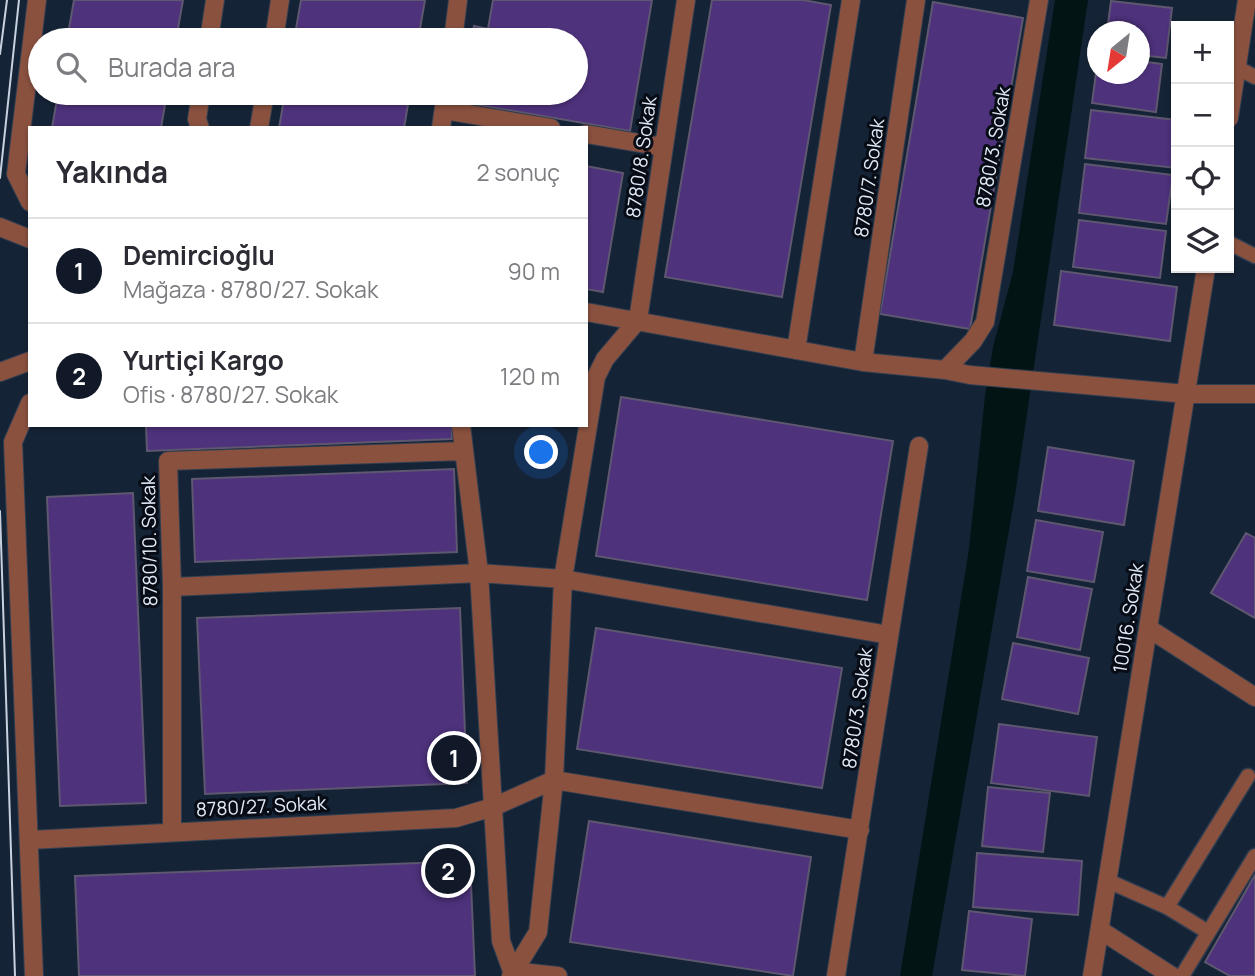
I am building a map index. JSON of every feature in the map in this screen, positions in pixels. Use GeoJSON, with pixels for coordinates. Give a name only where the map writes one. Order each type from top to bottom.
{"type":"FeatureCollection","features":[{"type":"Feature","properties":{"kind":"street"},"geometry":{"type":"LineString","coordinates":[[34,28],[37,0]]}},
{"type":"Feature","properties":{"kind":"street"},"geometry":{"type":"LineString","coordinates":[[211,28],[215,0]]}},
{"type":"Feature","properties":{"kind":"street"},"geometry":{"type":"LineString","coordinates":[[276,28],[280,0]]}},
{"type":"Feature","properties":{"kind":"street"},"geometry":{"type":"LineString","coordinates":[[454,28],[458,0]]}},
{"type":"Feature","properties":{"kind":"street","name":"8780/8. Sokak"},"geometry":{"type":"LineString","coordinates":[[638,320],[686,0]]}},
{"type":"Feature","properties":{"kind":"street"},"geometry":{"type":"LineString","coordinates":[[796,350],[851,0]]}},
{"type":"Feature","properties":{"kind":"street","name":"8780/7. Sokak"},"geometry":{"type":"LineString","coordinates":[[863,362],[916,0]]}},
{"type":"Feature","properties":{"kind":"street","name":"8780/3. Sokak"},"geometry":{"type":"LineString","coordinates":[[945,370],[973,341],[985,322],[1039,0]]}},
{"type":"Feature","properties":{"kind":"street"},"geometry":{"type":"LineString","coordinates":[[1234,86],[1247,0]]}},
{"type":"Feature","properties":{"kind":"street"},"geometry":{"type":"LineString","coordinates":[[28,74],[16,173],[28,198]]}},
{"type":"Feature","properties":{"kind":"street"},"geometry":{"type":"LineString","coordinates":[[199,105],[197,119],[199,126]]}},
{"type":"Feature","properties":{"kind":"street"},"geometry":{"type":"LineString","coordinates":[[259,126],[263,105]]}},
{"type":"Feature","properties":{"kind":"street"},"geometry":{"type":"LineString","coordinates":[[441,126],[444,105]]}},
{"type":"Feature","properties":{"kind":"street"},"geometry":{"type":"LineString","coordinates":[[461,105],[543,126]]}},
{"type":"Feature","properties":{"kind":"street"},"geometry":{"type":"LineString","coordinates":[[588,134],[663,147]]}},
{"type":"Feature","properties":{"kind":"street"},"geometry":{"type":"LineString","coordinates":[[0,227],[28,238]]}},
{"type":"Feature","properties":{"kind":"street","name":"10016. Sokak"},"geometry":{"type":"LineString","coordinates":[[1092,976],[1205,273]]}},
{"type":"Feature","properties":{"kind":"street"},"geometry":{"type":"LineString","coordinates":[[588,312],[863,362],[945,370],[970,376],[1187,394],[1255,394]]}},
{"type":"Feature","properties":{"kind":"street"},"geometry":{"type":"LineString","coordinates":[[588,426],[596,377],[605,359],[638,320]]}},
{"type":"Feature","properties":{"kind":"street"},"geometry":{"type":"LineString","coordinates":[[0,372],[28,362]]}},
{"type":"Feature","properties":{"kind":"street"},"geometry":{"type":"LineString","coordinates":[[28,408],[13,442],[34,976]]}},
{"type":"Feature","properties":{"kind":"street"},"geometry":{"type":"LineString","coordinates":[[461,427],[478,573],[501,941],[512,974]]}},
{"type":"Feature","properties":{"kind":"street"},"geometry":{"type":"LineString","coordinates":[[512,974],[538,932],[554,780],[563,579],[588,427]]}},
{"type":"Feature","properties":{"kind":"street","name":"8780/3. Sokak"},"geometry":{"type":"LineString","coordinates":[[836,976],[919,446]]}},
{"type":"Feature","properties":{"kind":"street","name":"8780/10. Sokak"},"geometry":{"type":"LineString","coordinates":[[172,831],[172,587],[168,461],[464,451]]}},
{"type":"Feature","properties":{"kind":"street"},"geometry":{"type":"LineString","coordinates":[[172,587],[478,573],[563,579],[889,635]]}},
{"type":"Feature","properties":{"kind":"street"},"geometry":{"type":"LineString","coordinates":[[1148,628],[1255,697]]}},
{"type":"Feature","properties":{"kind":"street"},"geometry":{"type":"LineString","coordinates":[[554,780],[860,830]]}},
{"type":"Feature","properties":{"kind":"street","name":"8780/27. Sokak"},"geometry":{"type":"LineString","coordinates":[[30,840],[456,818],[493,807],[554,780]]}},
{"type":"Feature","properties":{"kind":"street"},"geometry":{"type":"LineString","coordinates":[[1100,930],[1172,976]]}},
{"type":"Feature","properties":{"kind":"street"},"geometry":{"type":"LineString","coordinates":[[512,974],[558,976]]}},
{"type":"Feature","properties":{"kind":"lane"},"geometry":{"type":"LineString","coordinates":[[1237,67],[1255,77]]}},
{"type":"Feature","properties":{"kind":"lane"},"geometry":{"type":"LineString","coordinates":[[1234,245],[1254,253]]}},
{"type":"Feature","properties":{"kind":"lane"},"geometry":{"type":"LineString","coordinates":[[1167,906],[1248,776]]}},
{"type":"Feature","properties":{"kind":"lane"},"geometry":{"type":"LineString","coordinates":[[1182,976],[1255,856]]}},
{"type":"Feature","properties":{"kind":"lane"},"geometry":{"type":"LineString","coordinates":[[1108,881],[1167,906],[1208,932]]}},
{"type":"Feature","properties":{"kind":"shaded area"},"geometry":{"type":"Polygon","coordinates":[[[1055,0],[1088,0],[1015,495],[932,976],[900,976],[969,549],[985,396],[993,347],[1013,272],[1055,0]]]}},
{"type":"Feature","properties":{"kind":"building"},"geometry":{"type":"Polygon","coordinates":[[[74,0],[183,0],[178,28],[69,28],[74,0]]]}},
{"type":"Feature","properties":{"kind":"building"},"geometry":{"type":"Polygon","coordinates":[[[301,0],[425,0],[420,28],[296,28],[301,0]]]}},
{"type":"Feature","properties":{"kind":"building"},"geometry":{"type":"Polygon","coordinates":[[[493,0],[652,0],[630,131],[478,105],[588,105],[588,28],[488,28],[493,0]]]}},
{"type":"Feature","properties":{"kind":"building"},"geometry":{"type":"Polygon","coordinates":[[[712,0],[803,0],[831,5],[782,297],[665,277],[712,0]]]}},
{"type":"Feature","properties":{"kind":"building"},"geometry":{"type":"Polygon","coordinates":[[[1111,1],[1172,8],[1166,58],[1150,56],[1150,21],[1108,21],[1111,1]]]}},
{"type":"Feature","properties":{"kind":"building"},"geometry":{"type":"Polygon","coordinates":[[[933,2],[1023,18],[970,329],[880,314],[933,2]]]}},
{"type":"Feature","properties":{"kind":"building"},"geometry":{"type":"Polygon","coordinates":[[[1150,62],[1162,64],[1156,112],[1092,103],[1095,84],[1150,84],[1150,62]]]}},
{"type":"Feature","properties":{"kind":"building"},"geometry":{"type":"Polygon","coordinates":[[[56,105],[165,105],[161,126],[52,126],[56,105]]]}},
{"type":"Feature","properties":{"kind":"building"},"geometry":{"type":"Polygon","coordinates":[[[283,105],[408,105],[404,126],[279,126],[283,105]]]}},
{"type":"Feature","properties":{"kind":"building"},"geometry":{"type":"Polygon","coordinates":[[[1091,110],[1171,119],[1171,167],[1085,158],[1091,110]]]}},
{"type":"Feature","properties":{"kind":"building"},"geometry":{"type":"Polygon","coordinates":[[[1085,164],[1171,175],[1166,224],[1079,213],[1085,164]]]}},
{"type":"Feature","properties":{"kind":"building"},"geometry":{"type":"Polygon","coordinates":[[[588,166],[623,173],[603,292],[588,289],[588,166]]]}},
{"type":"Feature","properties":{"kind":"building"},"geometry":{"type":"Polygon","coordinates":[[[1079,220],[1166,231],[1160,278],[1073,267],[1079,220]]]}},
{"type":"Feature","properties":{"kind":"building"},"geometry":{"type":"Polygon","coordinates":[[[1061,271],[1177,287],[1170,341],[1054,325],[1061,271]]]}},
{"type":"Feature","properties":{"kind":"building"},"geometry":{"type":"Polygon","coordinates":[[[621,397],[893,441],[867,600],[596,556],[621,397]]]}},
{"type":"Feature","properties":{"kind":"building"},"geometry":{"type":"Polygon","coordinates":[[[146,427],[452,427],[452,439],[147,451],[146,427]]]}},
{"type":"Feature","properties":{"kind":"building"},"geometry":{"type":"Polygon","coordinates":[[[1048,447],[1134,461],[1124,525],[1038,511],[1048,447]]]}},
{"type":"Feature","properties":{"kind":"building"},"geometry":{"type":"Polygon","coordinates":[[[454,469],[457,552],[195,562],[192,479],[454,469]]]}},
{"type":"Feature","properties":{"kind":"building"},"geometry":{"type":"Polygon","coordinates":[[[133,493],[146,803],[60,806],[47,497],[133,493]]]}},
{"type":"Feature","properties":{"kind":"building"},"geometry":{"type":"Polygon","coordinates":[[[1036,520],[1103,532],[1094,582],[1027,571],[1036,520]]]}},
{"type":"Feature","properties":{"kind":"building"},"geometry":{"type":"Polygon","coordinates":[[[1246,533],[1255,538],[1255,618],[1211,593],[1246,533]]]}},
{"type":"Feature","properties":{"kind":"building"},"geometry":{"type":"Polygon","coordinates":[[[1028,577],[1092,589],[1080,650],[1017,637],[1028,577]]]}},
{"type":"Feature","properties":{"kind":"building"},"geometry":{"type":"Polygon","coordinates":[[[460,608],[467,783],[205,794],[197,618],[460,608]]]}},
{"type":"Feature","properties":{"kind":"building"},"geometry":{"type":"Polygon","coordinates":[[[596,628],[842,668],[822,788],[577,749],[596,628]]]}},
{"type":"Feature","properties":{"kind":"building"},"geometry":{"type":"Polygon","coordinates":[[[1013,643],[1089,658],[1078,714],[1002,699],[1013,643]]]}},
{"type":"Feature","properties":{"kind":"building"},"geometry":{"type":"Polygon","coordinates":[[[999,724],[1097,737],[1089,796],[991,783],[999,724]]]}},
{"type":"Feature","properties":{"kind":"building"},"geometry":{"type":"Polygon","coordinates":[[[988,787],[1050,793],[1043,852],[982,846],[988,787]]]}},
{"type":"Feature","properties":{"kind":"building"},"geometry":{"type":"Polygon","coordinates":[[[589,821],[811,857],[793,976],[570,942],[589,821]]]}},
{"type":"Feature","properties":{"kind":"building"},"geometry":{"type":"Polygon","coordinates":[[[977,853],[1082,861],[1078,915],[973,907],[977,853]]]}},
{"type":"Feature","properties":{"kind":"building"},"geometry":{"type":"Polygon","coordinates":[[[470,861],[475,976],[79,976],[75,876],[470,861]]]}},
{"type":"Feature","properties":{"kind":"building"},"geometry":{"type":"Polygon","coordinates":[[[1255,875],[1255,976],[1230,976],[1205,962],[1255,875]]]}},
{"type":"Feature","properties":{"kind":"building"},"geometry":{"type":"Polygon","coordinates":[[[969,911],[1032,919],[1025,976],[962,970],[969,911]]]}},
{"type":"Feature","properties":{"kind":"tram line"},"geometry":{"type":"LineString","coordinates":[[0,54],[7,0]]}},
{"type":"Feature","properties":{"kind":"tram line"},"geometry":{"type":"LineString","coordinates":[[0,178],[19,0]]}},
{"type":"Feature","properties":{"kind":"tram line"},"geometry":{"type":"LineString","coordinates":[[0,511],[15,976]]}},
{"type":"Feature","properties":{"kind":"place","name":"Demircioğlu"},"geometry":{"type":"Point","coordinates":[454,758]}},
{"type":"Feature","properties":{"kind":"place","name":"Yurtiçi Kargo"},"geometry":{"type":"Point","coordinates":[448,871]}}]}
